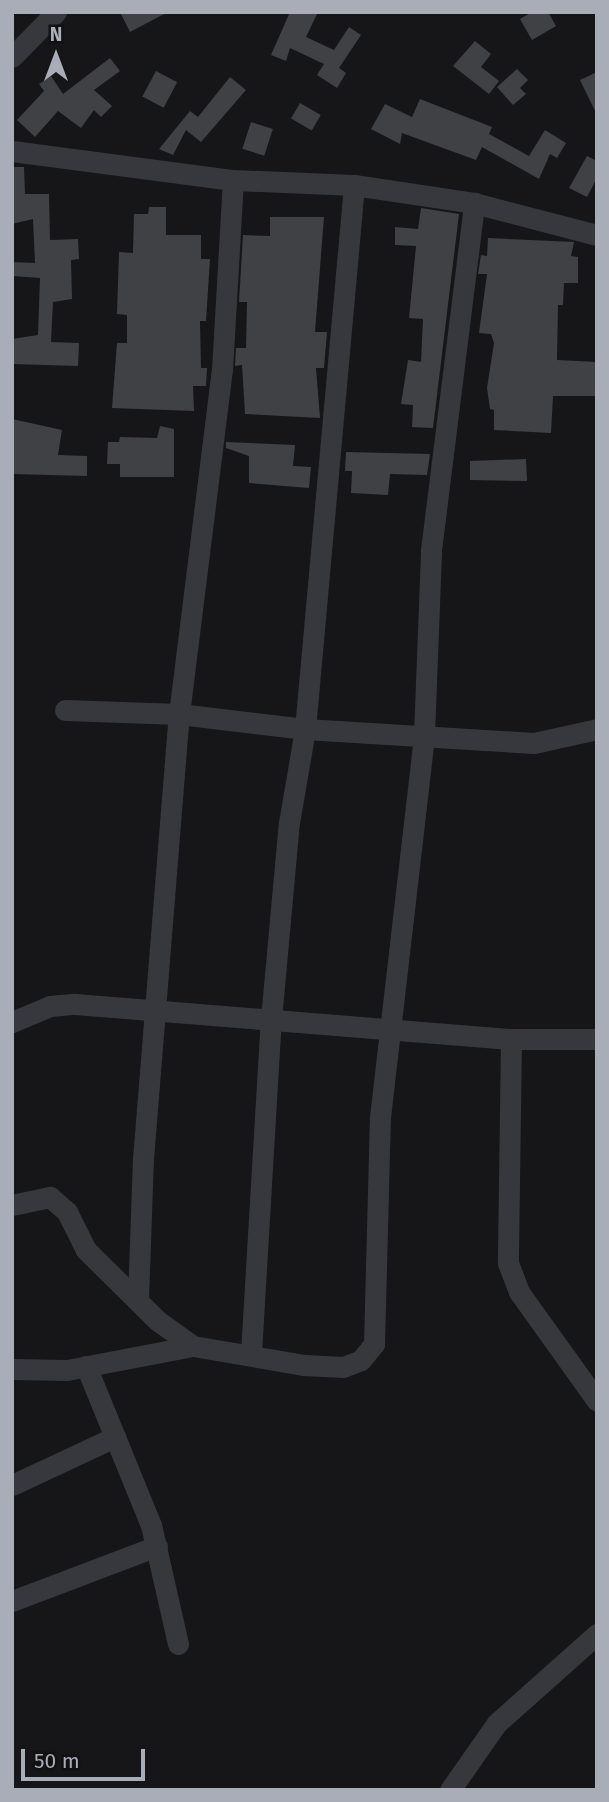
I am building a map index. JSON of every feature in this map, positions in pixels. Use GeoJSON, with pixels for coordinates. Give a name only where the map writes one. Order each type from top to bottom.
{"type":"FeatureCollection","features":[{"type":"Feature","properties":{"kind":"street"},"geometry":{"type":"LineString","coordinates":[[12,58],[56,12]]}},
{"type":"Feature","properties":{"kind":"street"},"geometry":{"type":"LineString","coordinates":[[12,151],[233,180],[354,185],[474,203],[597,235]]}},
{"type":"Feature","properties":{"kind":"street"},"geometry":{"type":"LineString","coordinates":[[138,1300],[143,1159],[179,714],[222,370],[233,180]]}},
{"type":"Feature","properties":{"kind":"street"},"geometry":{"type":"LineString","coordinates":[[251,1353],[271,1019],[289,823],[304,729],[354,185]]}},
{"type":"Feature","properties":{"kind":"street"},"geometry":{"type":"LineString","coordinates":[[12,1369],[86,1366],[193,1346],[251,1353],[304,1366],[343,1367],[361,1360],[374,1344],[380,1118],[424,736],[431,550],[474,203]]}},
{"type":"Feature","properties":{"kind":"street"},"geometry":{"type":"LineString","coordinates":[[65,710],[179,714],[304,729],[534,743],[597,729]]}},
{"type":"Feature","properties":{"kind":"street"},"geometry":{"type":"LineString","coordinates":[[12,1021],[50,1006],[156,1008],[511,1039],[597,1039]]}},
{"type":"Feature","properties":{"kind":"street"},"geometry":{"type":"LineString","coordinates":[[511,1039],[508,1263],[519,1292],[597,1401]]}},
{"type":"Feature","properties":{"kind":"street"},"geometry":{"type":"LineString","coordinates":[[12,1206],[50,1197],[67,1212],[86,1250],[158,1321],[193,1346]]}},
{"type":"Feature","properties":{"kind":"street"},"geometry":{"type":"LineString","coordinates":[[86,1366],[157,1546],[178,1644]]}},
{"type":"Feature","properties":{"kind":"street"},"geometry":{"type":"LineString","coordinates":[[12,1485],[115,1437]]}},
{"type":"Feature","properties":{"kind":"street"},"geometry":{"type":"LineString","coordinates":[[12,1601],[157,1546]]}},
{"type":"Feature","properties":{"kind":"street"},"geometry":{"type":"LineString","coordinates":[[450,1790],[497,1723],[597,1634]]}},
{"type":"Feature","properties":{"kind":"building"},"geometry":{"type":"Polygon","coordinates":[[[120,12],[168,12],[130,32],[120,12]]]}},
{"type":"Feature","properties":{"kind":"building"},"geometry":{"type":"Polygon","coordinates":[[[290,12],[318,12],[306,37],[334,50],[349,27],[361,35],[339,68],[346,73],[337,88],[317,75],[324,64],[290,48],[286,61],[271,55],[290,12]]]}},
{"type":"Feature","properties":{"kind":"building"},"geometry":{"type":"Polygon","coordinates":[[[532,12],[548,12],[556,26],[532,40],[520,19],[532,12]]]}},
{"type":"Feature","properties":{"kind":"building"},"geometry":{"type":"Polygon","coordinates":[[[475,41],[491,54],[481,67],[499,81],[489,94],[453,66],[475,41]]]}},
{"type":"Feature","properties":{"kind":"building"},"geometry":{"type":"Polygon","coordinates":[[[110,58],[120,71],[94,90],[112,106],[101,117],[94,110],[81,128],[58,111],[35,137],[17,120],[44,91],[39,84],[51,76],[63,94],[110,58]]]}},
{"type":"Feature","properties":{"kind":"building"},"geometry":{"type":"Polygon","coordinates":[[[517,69],[528,80],[520,88],[526,94],[513,105],[497,87],[517,69]]]}},
{"type":"Feature","properties":{"kind":"building"},"geometry":{"type":"Polygon","coordinates":[[[156,71],[177,82],[164,108],[142,97],[156,71]]]}},
{"type":"Feature","properties":{"kind":"building"},"geometry":{"type":"Polygon","coordinates":[[[597,72],[597,115],[580,80],[597,72]]]}},
{"type":"Feature","properties":{"kind":"building"},"geometry":{"type":"Polygon","coordinates":[[[230,77],[246,90],[201,142],[186,130],[173,155],[159,149],[190,111],[198,117],[230,77]]]}},
{"type":"Feature","properties":{"kind":"building"},"geometry":{"type":"Polygon","coordinates":[[[420,99],[492,127],[489,134],[529,156],[545,130],[566,143],[557,158],[550,154],[539,179],[482,147],[476,160],[402,133],[400,144],[371,129],[385,104],[412,117],[420,99]]]}},
{"type":"Feature","properties":{"kind":"building"},"geometry":{"type":"Polygon","coordinates":[[[300,103],[321,115],[312,131],[291,119],[300,103]]]}},
{"type":"Feature","properties":{"kind":"building"},"geometry":{"type":"Polygon","coordinates":[[[251,122],[273,129],[264,156],[242,149],[251,122]]]}},
{"type":"Feature","properties":{"kind":"building"},"geometry":{"type":"Polygon","coordinates":[[[587,156],[597,161],[597,178],[587,197],[569,188],[587,156]]]}},
{"type":"Feature","properties":{"kind":"building"},"geometry":{"type":"Polygon","coordinates":[[[12,167],[24,167],[25,194],[49,194],[50,240],[78,239],[79,259],[71,260],[72,299],[53,302],[51,342],[79,343],[78,366],[12,364],[12,339],[38,335],[40,278],[12,276],[12,262],[35,263],[33,219],[12,224],[12,167]]]}},
{"type":"Feature","properties":{"kind":"building"},"geometry":{"type":"Polygon","coordinates":[[[149,207],[166,207],[166,235],[201,235],[201,259],[210,259],[206,321],[200,321],[201,368],[207,368],[206,386],[193,386],[194,411],[112,408],[117,343],[127,343],[127,315],[117,314],[119,252],[133,253],[134,214],[148,214],[149,207]]]}},
{"type":"Feature","properties":{"kind":"building"},"geometry":{"type":"Polygon","coordinates":[[[421,208],[459,214],[433,428],[412,427],[413,405],[401,404],[408,360],[421,362],[423,319],[409,318],[416,246],[395,245],[395,227],[418,229],[421,208]]]}},
{"type":"Feature","properties":{"kind":"building"},"geometry":{"type":"Polygon","coordinates":[[[270,217],[324,217],[315,332],[327,332],[324,368],[316,368],[320,418],[245,414],[242,365],[235,366],[236,348],[246,348],[247,302],[239,302],[243,235],[270,236],[270,217]]]}},
{"type":"Feature","properties":{"kind":"building"},"geometry":{"type":"Polygon","coordinates":[[[488,238],[574,242],[571,256],[578,257],[578,283],[564,283],[563,305],[558,305],[557,360],[597,362],[597,396],[553,396],[551,433],[494,430],[494,410],[490,409],[487,388],[494,343],[491,334],[479,333],[487,274],[478,274],[481,255],[487,256],[488,238]]]}},
{"type":"Feature","properties":{"kind":"building"},"geometry":{"type":"Polygon","coordinates":[[[12,419],[62,430],[58,455],[87,456],[87,476],[12,474],[12,419]]]}},
{"type":"Feature","properties":{"kind":"building"},"geometry":{"type":"Polygon","coordinates":[[[160,426],[174,429],[174,477],[120,477],[120,464],[107,464],[108,442],[119,442],[120,437],[157,438],[160,426]]]}},
{"type":"Feature","properties":{"kind":"building"},"geometry":{"type":"Polygon","coordinates":[[[226,442],[295,445],[293,466],[311,467],[309,488],[249,483],[249,456],[226,448],[226,442]]]}},
{"type":"Feature","properties":{"kind":"building"},"geometry":{"type":"Polygon","coordinates":[[[346,452],[430,454],[427,475],[390,474],[388,495],[351,493],[352,471],[345,471],[346,452]]]}},
{"type":"Feature","properties":{"kind":"building"},"geometry":{"type":"Polygon","coordinates":[[[526,459],[527,481],[470,480],[470,461],[526,459]]]}}]}
